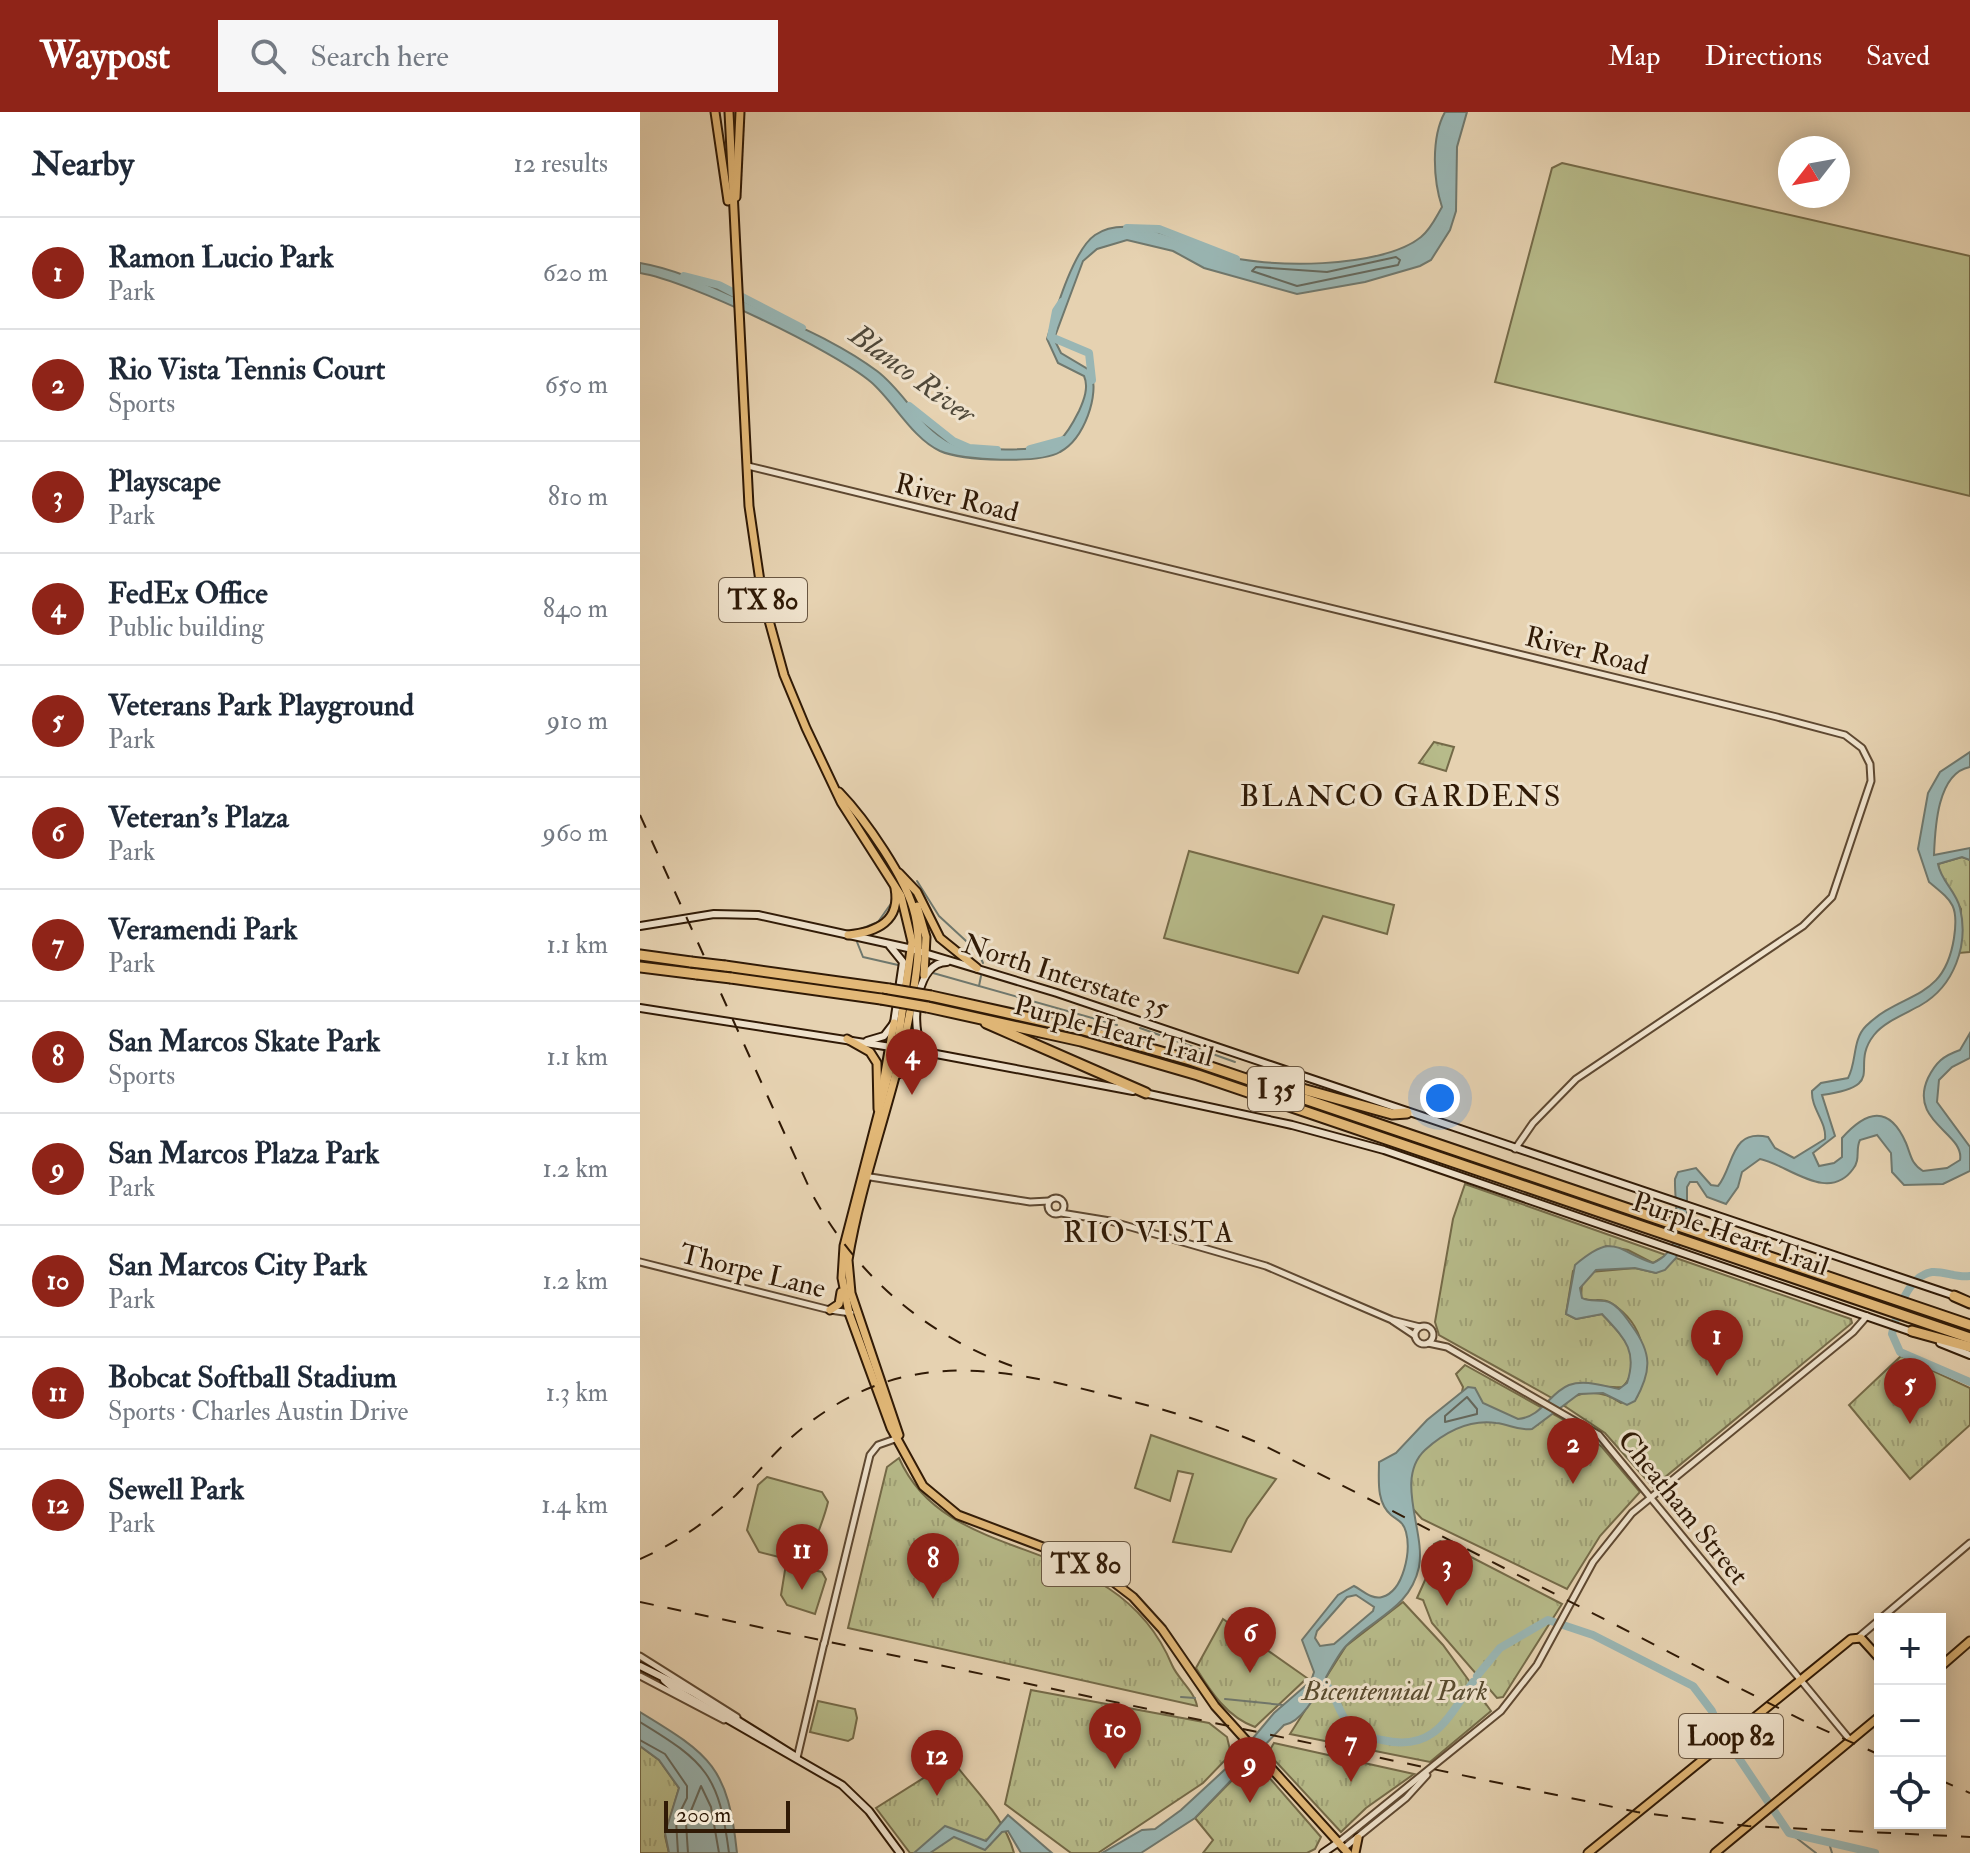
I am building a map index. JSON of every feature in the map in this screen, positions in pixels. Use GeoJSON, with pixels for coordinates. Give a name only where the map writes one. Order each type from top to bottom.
{"type":"FeatureCollection","features":[{"type":"Feature","properties":{"kind":"highway","name":"Purple Heart Trail"},"geometry":{"type":"LineString","coordinates":[[640,955],[931,996],[1080,1029],[1230,1074],[1615,1205],[1697,1239]]}},
{"type":"Feature","properties":{"kind":"highway","name":"Purple Heart Trail"},"geometry":{"type":"LineString","coordinates":[[640,967],[881,999],[961,1013],[1081,1041],[1185,1071],[1611,1216],[1697,1239],[1886,1303],[1970,1338]]}},
{"type":"Feature","properties":{"kind":"highway"},"geometry":{"type":"LineString","coordinates":[[961,1013],[1146,1093]]}},
{"type":"Feature","properties":{"kind":"highway"},"geometry":{"type":"LineString","coordinates":[[1230,1074],[1245,1073],[1392,1114],[1407,1113]]}},
{"type":"Feature","properties":{"kind":"highway"},"geometry":{"type":"LineString","coordinates":[[1951,1295],[1970,1302]]}},
{"type":"Feature","properties":{"kind":"highway","name":"Purple Heart Trail"},"geometry":{"type":"LineString","coordinates":[[1916,1314],[1970,1325]]}},
{"type":"Feature","properties":{"kind":"highway"},"geometry":{"type":"LineString","coordinates":[[1911,1331],[1970,1347]]}},
{"type":"Feature","properties":{"kind":"main road"},"geometry":{"type":"LineString","coordinates":[[715,112],[733,235]]}},
{"type":"Feature","properties":{"kind":"main road","name":"TX 80"},"geometry":{"type":"LineString","coordinates":[[729,112],[733,235],[752,539],[769,624],[804,724],[862,835],[894,882],[907,909],[919,951]]}},
{"type":"Feature","properties":{"kind":"main road"},"geometry":{"type":"LineString","coordinates":[[733,235],[740,112]]}},
{"type":"Feature","properties":{"kind":"main road","name":"TX 80"},"geometry":{"type":"LineString","coordinates":[[839,792],[898,872],[915,914],[919,951],[882,1099],[848,1260],[853,1312]]}},
{"type":"Feature","properties":{"kind":"main road"},"geometry":{"type":"LineString","coordinates":[[862,835],[904,887]]}},
{"type":"Feature","properties":{"kind":"main road"},"geometry":{"type":"LineString","coordinates":[[898,872],[917,892],[940,938],[977,968]]}},
{"type":"Feature","properties":{"kind":"main road"},"geometry":{"type":"LineString","coordinates":[[848,935],[870,933],[885,924],[896,904],[894,882]]}},
{"type":"Feature","properties":{"kind":"main road","name":"North Interstate 35"},"geometry":{"type":"LineString","coordinates":[[640,926],[698,915],[737,913],[919,951],[1717,1214],[1951,1295]]}},
{"type":"Feature","properties":{"kind":"main road"},"geometry":{"type":"LineString","coordinates":[[888,945],[903,962],[894,1023],[896,1048]]}},
{"type":"Feature","properties":{"kind":"main road"},"geometry":{"type":"LineString","coordinates":[[919,951],[924,975],[917,1034],[920,1042],[933,1054]]}},
{"type":"Feature","properties":{"kind":"main road"},"geometry":{"type":"LineString","coordinates":[[924,975],[934,964],[955,962]]}},
{"type":"Feature","properties":{"kind":"main road"},"geometry":{"type":"LineString","coordinates":[[640,1008],[847,1039],[1146,1093],[1362,1144],[1867,1315],[1970,1355]]}},
{"type":"Feature","properties":{"kind":"main road"},"geometry":{"type":"LineString","coordinates":[[864,1042],[884,1036],[894,1023]]}},
{"type":"Feature","properties":{"kind":"main road"},"geometry":{"type":"LineString","coordinates":[[847,1039],[870,1052],[877,1063],[879,1114]]}},
{"type":"Feature","properties":{"kind":"main road","name":"TX 80"},"geometry":{"type":"LineString","coordinates":[[896,1048],[894,1079],[875,1154],[844,1246],[842,1278],[899,1437],[918,1479],[950,1510],[1072,1558],[1103,1574],[1133,1597],[1162,1629],[1215,1706],[1342,1849]]}},
{"type":"Feature","properties":{"kind":"main road"},"geometry":{"type":"LineString","coordinates":[[894,1079],[909,1060],[933,1054]]}},
{"type":"Feature","properties":{"kind":"main road"},"geometry":{"type":"LineString","coordinates":[[875,1154],[882,1099]]}},
{"type":"Feature","properties":{"kind":"main road"},"geometry":{"type":"LineString","coordinates":[[830,1310],[841,1302],[842,1278]]}},
{"type":"Feature","properties":{"kind":"main road"},"geometry":{"type":"LineString","coordinates":[[1859,1637],[1874,1653]]}},
{"type":"Feature","properties":{"kind":"main road","name":"Loop 82"},"geometry":{"type":"LineString","coordinates":[[1588,1853],[1851,1639],[1859,1637]]}},
{"type":"Feature","properties":{"kind":"main road"},"geometry":{"type":"LineString","coordinates":[[1946,1662],[1970,1641]]}},
{"type":"Feature","properties":{"kind":"main road"},"geometry":{"type":"LineString","coordinates":[[640,1666],[853,1794],[900,1853]]}},
{"type":"Feature","properties":{"kind":"main road","name":"Loop 82"},"geometry":{"type":"LineString","coordinates":[[1715,1853],[1874,1721]]}},
{"type":"Feature","properties":{"kind":"main road"},"geometry":{"type":"LineString","coordinates":[[1355,1853],[1358,1838]]}},
{"type":"Feature","properties":{"kind":"main road"},"geometry":{"type":"LineString","coordinates":[[1323,1853],[1342,1849]]}},
{"type":"Feature","properties":{"kind":"street","name":"River Road"},"geometry":{"type":"LineString","coordinates":[[747,466],[1777,717],[1855,741],[1867,755],[1871,781],[1839,882],[1826,906],[1755,960],[1576,1079],[1533,1123],[1514,1149]]}},
{"type":"Feature","properties":{"kind":"street"},"geometry":{"type":"LineString","coordinates":[[866,1176],[1030,1202],[1057,1198],[1084,1214],[1266,1266],[1392,1320],[1428,1327],[1433,1333],[1428,1343],[1420,1343],[1392,1320]]}},
{"type":"Feature","properties":{"kind":"street"},"geometry":{"type":"LineString","coordinates":[[1048,1211],[1049,1201]]}},
{"type":"Feature","properties":{"kind":"street"},"geometry":{"type":"LineString","coordinates":[[1030,1202],[1054,1215],[1084,1214]]}},
{"type":"Feature","properties":{"kind":"street"},"geometry":{"type":"LineString","coordinates":[[1061,1213],[1063,1203]]}},
{"type":"Feature","properties":{"kind":"street","name":"Thorpe Lane"},"geometry":{"type":"LineString","coordinates":[[640,1262],[830,1310],[853,1312]]}},
{"type":"Feature","properties":{"kind":"street"},"geometry":{"type":"LineString","coordinates":[[1342,1849],[1400,1793],[1428,1774],[1501,1711],[1521,1689],[1609,1540],[1651,1497],[1853,1332],[1867,1315]]}},
{"type":"Feature","properties":{"kind":"street"},"geometry":{"type":"LineString","coordinates":[[1415,1337],[1420,1327]]}},
{"type":"Feature","properties":{"kind":"street","name":"Cheatham Street"},"geometry":{"type":"LineString","coordinates":[[1433,1333],[1447,1347],[1599,1435],[1850,1740]]}},
{"type":"Feature","properties":{"kind":"street","name":"Cheatham Street"},"geometry":{"type":"LineString","coordinates":[[1428,1343],[1447,1347]]}},
{"type":"Feature","properties":{"kind":"street"},"geometry":{"type":"LineString","coordinates":[[797,1758],[870,1455],[878,1445],[899,1437]]}},
{"type":"Feature","properties":{"kind":"street"},"geometry":{"type":"LineString","coordinates":[[1859,1637],[1970,1543]]}},
{"type":"Feature","properties":{"kind":"street"},"geometry":{"type":"LineString","coordinates":[[640,1656],[694,1687],[738,1723]]}},
{"type":"Feature","properties":{"kind":"street"},"geometry":{"type":"LineString","coordinates":[[640,1676],[738,1723]]}},
{"type":"Feature","properties":{"kind":"street"},"geometry":{"type":"LineString","coordinates":[[1342,1849],[1406,1798],[1428,1774]]}},
{"type":"Feature","properties":{"kind":"green space"},"geometry":{"type":"Polygon","coordinates":[[[1562,163],[1970,256],[1970,496],[1495,382],[1552,168],[1562,163]]]}},
{"type":"Feature","properties":{"kind":"green space"},"geometry":{"type":"Polygon","coordinates":[[[1434,742],[1454,747],[1446,771],[1419,763],[1434,742]]]}},
{"type":"Feature","properties":{"kind":"green space"},"geometry":{"type":"Polygon","coordinates":[[[1189,851],[1394,905],[1387,934],[1323,916],[1298,973],[1164,938],[1189,851]]]}},
{"type":"Feature","properties":{"kind":"green space"},"geometry":{"type":"Polygon","coordinates":[[[1962,857],[1970,860],[1970,952],[1959,953],[1961,909],[1940,874],[1938,864],[1962,857]]]}},
{"type":"Feature","properties":{"kind":"green space"},"geometry":{"type":"Polygon","coordinates":[[[1465,1184],[1666,1255],[1653,1263],[1628,1250],[1606,1246],[1573,1271],[1566,1314],[1576,1319],[1602,1314],[1617,1330],[1632,1357],[1630,1377],[1623,1387],[1579,1384],[1562,1390],[1552,1398],[1439,1335],[1435,1322],[1453,1219],[1465,1184]]]}},
{"type":"Feature","properties":{"kind":"green space"},"geometry":{"type":"Polygon","coordinates":[[[1676,1258],[1851,1319],[1852,1323],[1653,1487],[1605,1433],[1563,1405],[1584,1393],[1607,1395],[1621,1403],[1637,1397],[1641,1384],[1644,1358],[1632,1322],[1608,1301],[1581,1298],[1582,1283],[1590,1272],[1635,1268],[1656,1273],[1676,1258]]]}},
{"type":"Feature","properties":{"kind":"green space"},"geometry":{"type":"Polygon","coordinates":[[[1901,1356],[1970,1388],[1970,1425],[1910,1479],[1849,1405],[1901,1356]]]}},
{"type":"Feature","properties":{"kind":"green space"},"geometry":{"type":"Polygon","coordinates":[[[1465,1365],[1580,1429],[1602,1447],[1640,1492],[1600,1536],[1567,1589],[1422,1519],[1385,1478],[1388,1468],[1456,1420],[1463,1387],[1456,1374],[1465,1365]]]}},
{"type":"Feature","properties":{"kind":"green space"},"geometry":{"type":"Polygon","coordinates":[[[1151,1435],[1276,1479],[1247,1519],[1231,1552],[1173,1542],[1193,1474],[1178,1471],[1170,1501],[1135,1488],[1151,1435]]]}},
{"type":"Feature","properties":{"kind":"green space"},"geometry":{"type":"Polygon","coordinates":[[[899,1458],[923,1494],[955,1519],[1074,1569],[1112,1591],[1146,1621],[1197,1706],[848,1628],[887,1467],[899,1458]]]}},
{"type":"Feature","properties":{"kind":"green space"},"geometry":{"type":"Polygon","coordinates":[[[767,1477],[822,1492],[828,1502],[807,1564],[759,1552],[747,1530],[758,1485],[767,1477]]]}},
{"type":"Feature","properties":{"kind":"green space"},"geometry":{"type":"Polygon","coordinates":[[[1440,1541],[1562,1604],[1503,1697],[1497,1698],[1432,1623],[1423,1600],[1417,1598],[1435,1558],[1434,1544],[1440,1541]]]}},
{"type":"Feature","properties":{"kind":"green space"},"geometry":{"type":"Polygon","coordinates":[[[786,1564],[822,1572],[826,1579],[815,1614],[787,1605],[781,1595],[786,1564]]]}},
{"type":"Feature","properties":{"kind":"green space","name":"Bicentennial Park"},"geometry":{"type":"Polygon","coordinates":[[[1403,1602],[1443,1645],[1491,1711],[1430,1762],[1290,1734],[1346,1646],[1403,1602]]]}},
{"type":"Feature","properties":{"kind":"green space"},"geometry":{"type":"Polygon","coordinates":[[[1223,1619],[1307,1678],[1255,1727],[1228,1710],[1196,1668],[1223,1619]]]}},
{"type":"Feature","properties":{"kind":"green space"},"geometry":{"type":"Polygon","coordinates":[[[1031,1690],[1209,1723],[1227,1737],[1231,1754],[1203,1783],[1098,1853],[1071,1853],[1005,1804],[1031,1690]]]}},
{"type":"Feature","properties":{"kind":"green space"},"geometry":{"type":"Polygon","coordinates":[[[818,1701],[855,1709],[857,1718],[853,1738],[848,1741],[810,1732],[818,1701]]]}},
{"type":"Feature","properties":{"kind":"green space"},"geometry":{"type":"Polygon","coordinates":[[[1274,1743],[1414,1774],[1366,1808],[1341,1832],[1268,1753],[1274,1743]]]}},
{"type":"Feature","properties":{"kind":"green space"},"geometry":{"type":"Polygon","coordinates":[[[640,1746],[659,1760],[679,1788],[665,1836],[669,1853],[640,1853],[640,1746]]]}},
{"type":"Feature","properties":{"kind":"green space"},"geometry":{"type":"Polygon","coordinates":[[[1253,1759],[1321,1837],[1315,1849],[1307,1853],[1203,1853],[1213,1840],[1195,1818],[1253,1759]]]}},
{"type":"Feature","properties":{"kind":"green space"},"geometry":{"type":"Polygon","coordinates":[[[952,1760],[996,1815],[1014,1853],[910,1853],[876,1808],[952,1760]]]}},
{"type":"Feature","properties":{"kind":"water"},"geometry":{"type":"Polygon","coordinates":[[[1445,112],[1467,112],[1457,147],[1456,211],[1450,230],[1431,260],[1420,266],[1365,282],[1297,294],[1204,268],[1173,251],[1127,240],[1097,249],[1083,261],[1054,339],[1061,353],[1091,371],[1091,404],[1083,427],[1069,446],[1050,456],[1001,460],[940,451],[921,438],[879,390],[852,368],[760,318],[691,289],[640,273],[640,263],[686,276],[835,344],[887,379],[930,428],[951,443],[989,449],[1038,448],[1062,438],[1084,398],[1084,376],[1058,363],[1047,339],[1072,268],[1095,235],[1108,229],[1140,228],[1239,259],[1293,264],[1352,260],[1403,248],[1425,234],[1442,207],[1435,159],[1437,134],[1445,112]]]}},
{"type":"Feature","properties":{"kind":"water"},"geometry":{"type":"Polygon","coordinates":[[[1970,752],[1970,767],[1959,771],[1944,791],[1934,844],[1934,855],[1970,848],[1970,860],[1962,857],[1938,864],[1960,908],[1962,936],[1956,963],[1933,997],[1878,1030],[1867,1047],[1864,1074],[1855,1086],[1822,1095],[1835,1136],[1813,1153],[1819,1166],[1834,1163],[1842,1157],[1842,1138],[1860,1122],[1877,1116],[1885,1117],[1899,1130],[1914,1162],[1923,1171],[1947,1168],[1960,1160],[1954,1142],[1925,1106],[1924,1093],[1934,1068],[1945,1057],[1960,1050],[1970,1033],[1970,1058],[1952,1067],[1939,1080],[1937,1102],[1970,1147],[1970,1171],[1943,1184],[1904,1185],[1892,1172],[1891,1153],[1877,1135],[1860,1140],[1853,1169],[1843,1179],[1832,1183],[1807,1179],[1760,1159],[1742,1172],[1738,1187],[1726,1204],[1707,1197],[1697,1182],[1690,1182],[1687,1187],[1687,1219],[1676,1258],[1665,1270],[1656,1273],[1635,1268],[1596,1270],[1580,1288],[1582,1298],[1611,1303],[1618,1308],[1639,1336],[1646,1354],[1647,1371],[1635,1401],[1627,1405],[1603,1393],[1579,1394],[1532,1429],[1476,1423],[1449,1432],[1425,1450],[1416,1462],[1412,1476],[1411,1491],[1420,1553],[1419,1567],[1408,1593],[1346,1646],[1303,1713],[1284,1725],[1195,1818],[1141,1853],[1102,1853],[1142,1830],[1155,1829],[1181,1810],[1233,1762],[1274,1713],[1311,1681],[1314,1672],[1302,1640],[1338,1595],[1354,1586],[1378,1598],[1396,1587],[1406,1559],[1406,1532],[1383,1504],[1379,1490],[1379,1462],[1396,1453],[1427,1420],[1468,1387],[1475,1388],[1483,1403],[1518,1419],[1533,1414],[1556,1393],[1575,1383],[1619,1389],[1627,1383],[1630,1353],[1617,1330],[1602,1314],[1576,1319],[1566,1314],[1575,1265],[1608,1246],[1623,1249],[1653,1263],[1664,1257],[1675,1238],[1675,1179],[1678,1172],[1696,1168],[1711,1185],[1718,1186],[1735,1151],[1746,1138],[1768,1137],[1775,1148],[1794,1158],[1825,1139],[1812,1091],[1821,1083],[1848,1078],[1859,1038],[1866,1026],[1932,984],[1949,959],[1954,938],[1954,911],[1948,899],[1929,882],[1918,849],[1928,793],[1940,772],[1970,752]],[[1356,1595],[1347,1597],[1317,1631],[1315,1638],[1320,1646],[1334,1644],[1374,1607],[1356,1595]]]}},
{"type":"Feature","properties":{"kind":"water"},"geometry":{"type":"Polygon","coordinates":[[[640,1712],[684,1740],[712,1766],[728,1801],[737,1853],[669,1853],[665,1833],[679,1788],[659,1760],[640,1746],[640,1712]]]}},
{"type":"Feature","properties":{"kind":"water"},"geometry":{"type":"Polygon","coordinates":[[[1008,1815],[1052,1853],[1021,1853],[1008,1831],[1002,1832],[985,1850],[954,1837],[930,1853],[914,1853],[945,1826],[986,1841],[1008,1815]]]}},
{"type":"Feature","properties":{"kind":"waterway","name":"Blanco River"},"geometry":{"type":"LineString","coordinates":[[1127,228],[1159,229],[1236,259]]}},
{"type":"Feature","properties":{"kind":"waterway","name":"Blanco River"},"geometry":{"type":"LineString","coordinates":[[684,276],[719,285],[802,328]]}},
{"type":"Feature","properties":{"kind":"waterway","name":"Blanco River"},"geometry":{"type":"LineString","coordinates":[[1062,302],[1056,311],[1051,337],[1089,353],[1092,380]]}},
{"type":"Feature","properties":{"kind":"waterway","name":"Blanco River"},"geometry":{"type":"LineString","coordinates":[[909,406],[953,441],[969,448],[997,450]]}},
{"type":"Feature","properties":{"kind":"waterway","name":"Blanco River"},"geometry":{"type":"LineString","coordinates":[[1030,449],[1063,440]]}},
{"type":"Feature","properties":{"kind":"waterway"},"geometry":{"type":"LineString","coordinates":[[917,881],[939,916],[978,952],[983,963]]}},
{"type":"Feature","properties":{"kind":"waterway"},"geometry":{"type":"LineString","coordinates":[[856,931],[878,922],[890,905]]}},
{"type":"Feature","properties":{"kind":"waterway"},"geometry":{"type":"LineString","coordinates":[[857,942],[863,957],[898,965]]}},
{"type":"Feature","properties":{"kind":"waterway"},"geometry":{"type":"LineString","coordinates":[[933,973],[1117,1025]]}},
{"type":"Feature","properties":{"kind":"waterway"},"geometry":{"type":"LineString","coordinates":[[979,986],[981,976]]}},
{"type":"Feature","properties":{"kind":"waterway"},"geometry":{"type":"LineString","coordinates":[[1140,1028],[1235,1062]]}},
{"type":"Feature","properties":{"kind":"waterway"},"geometry":{"type":"LineString","coordinates":[[1970,1276],[1932,1272],[1916,1280],[1904,1297],[1892,1334],[1900,1352],[1970,1382]]}},
{"type":"Feature","properties":{"kind":"waterway"},"geometry":{"type":"LineString","coordinates":[[1477,1676],[1500,1648],[1548,1620],[1593,1635],[1693,1686],[1712,1711],[1724,1738]]}},
{"type":"Feature","properties":{"kind":"waterway"},"geometry":{"type":"LineString","coordinates":[[1320,1678],[1356,1732],[1400,1742],[1427,1737],[1437,1729],[1473,1682]]}},
{"type":"Feature","properties":{"kind":"waterway"},"geometry":{"type":"LineString","coordinates":[[1181,1697],[1195,1698]]}},
{"type":"Feature","properties":{"kind":"waterway"},"geometry":{"type":"LineString","coordinates":[[1225,1699],[1283,1705]]}},
{"type":"Feature","properties":{"kind":"waterway"},"geometry":{"type":"LineString","coordinates":[[1730,1745],[1789,1833],[1875,1853]]}},
{"type":"Feature","properties":{"kind":"waterway"},"geometry":{"type":"LineString","coordinates":[[1790,1833],[1816,1853]]}},
{"type":"Feature","properties":{"kind":"waterway"},"geometry":{"type":"LineString","coordinates":[[1829,1843],[1832,1853]]}},
{"type":"Feature","properties":{"kind":"railway"},"geometry":{"type":"LineString","coordinates":[[640,815],[812,1194],[830,1223],[850,1251],[896,1299],[950,1337],[1012,1366]]}},
{"type":"Feature","properties":{"kind":"railway"},"geometry":{"type":"LineString","coordinates":[[640,1559],[678,1539],[714,1514],[805,1426],[842,1401],[878,1385],[915,1375],[951,1371],[1026,1377],[1166,1411],[1263,1445],[1804,1721],[1874,1752]]}},
{"type":"Feature","properties":{"kind":"railway"},"geometry":{"type":"LineString","coordinates":[[640,1602],[1637,1812],[1748,1826],[1970,1837]]}},
{"type":"Feature","properties":{"kind":"railway"},"geometry":{"type":"LineString","coordinates":[[1946,1783],[1970,1793]]}},
{"type":"Feature","properties":{"kind":"place","name":"FedEx Office"},"geometry":{"type":"Point","coordinates":[912,1095]}},
{"type":"Feature","properties":{"kind":"place","name":"Ramon Lucio Park"},"geometry":{"type":"Point","coordinates":[1717,1376]}},
{"type":"Feature","properties":{"kind":"place","name":"Veterans Park Playground"},"geometry":{"type":"Point","coordinates":[1910,1424]}},
{"type":"Feature","properties":{"kind":"place","name":"Rio Vista Tennis Court"},"geometry":{"type":"Point","coordinates":[1573,1484]}},
{"type":"Feature","properties":{"kind":"place","name":"Bobcat Softball Stadium"},"geometry":{"type":"Point","coordinates":[802,1590]}},
{"type":"Feature","properties":{"kind":"place","name":"San Marcos Skate Park"},"geometry":{"type":"Point","coordinates":[933,1599]}},
{"type":"Feature","properties":{"kind":"place","name":"Playscape"},"geometry":{"type":"Point","coordinates":[1447,1606]}},
{"type":"Feature","properties":{"kind":"place","name":"Veteran's Plaza"},"geometry":{"type":"Point","coordinates":[1250,1673]}},
{"type":"Feature","properties":{"kind":"place","name":"San Marcos City Park"},"geometry":{"type":"Point","coordinates":[1115,1769]}},
{"type":"Feature","properties":{"kind":"place","name":"Veramendi Park"},"geometry":{"type":"Point","coordinates":[1351,1782]}},
{"type":"Feature","properties":{"kind":"place","name":"Sewell Park"},"geometry":{"type":"Point","coordinates":[937,1796]}},
{"type":"Feature","properties":{"kind":"place","name":"San Marcos Plaza Park"},"geometry":{"type":"Point","coordinates":[1250,1803]}},
{"type":"Feature","properties":{"kind":"district","name":"BLANCO GARDENS"},"geometry":{"type":"Point","coordinates":[1401,796]}},
{"type":"Feature","properties":{"kind":"district","name":"RIO VISTA"},"geometry":{"type":"Point","coordinates":[1149,1232]}}]}
